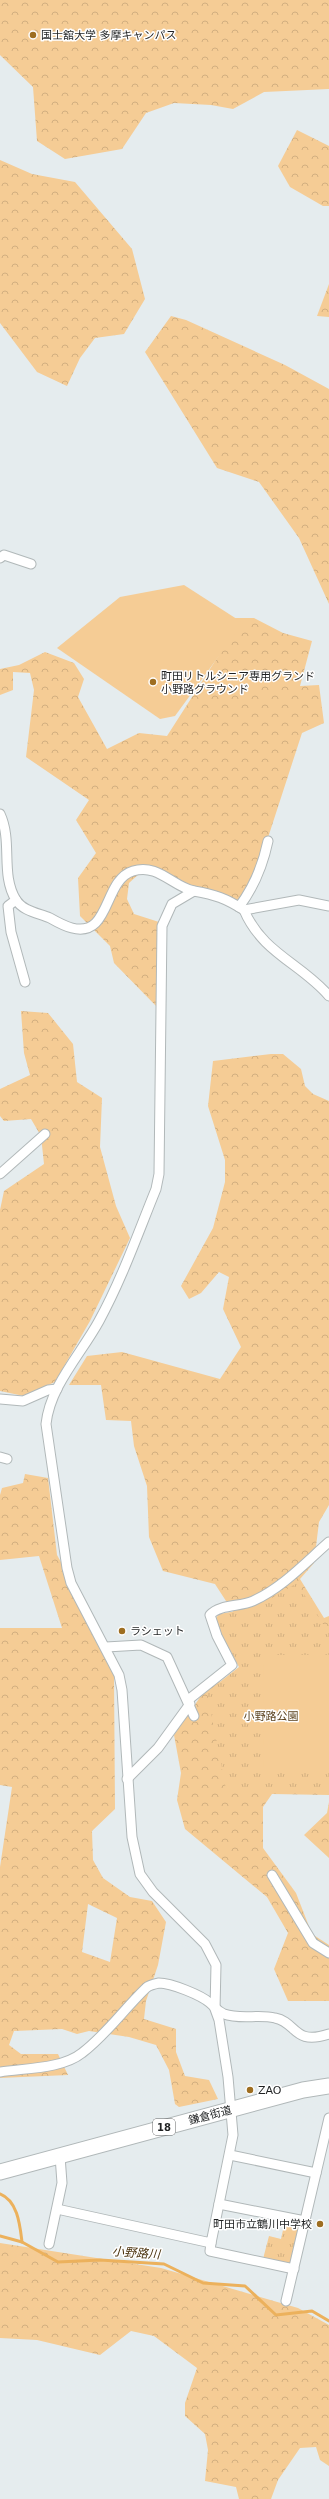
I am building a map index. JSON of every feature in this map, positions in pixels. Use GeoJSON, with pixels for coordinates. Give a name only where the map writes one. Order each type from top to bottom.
{"type":"FeatureCollection","features":[{"type":"Feature","properties":{"kind":"main road","name":"鎌倉街道"},"geometry":{"type":"LineString","coordinates":[[0,2172],[303,2090],[329,2086]]}},
{"type":"Feature","properties":{"kind":"street"},"geometry":{"type":"LineString","coordinates":[[0,558],[4,555],[31,564]]}},
{"type":"Feature","properties":{"kind":"street"},"geometry":{"type":"LineString","coordinates":[[0,814],[7,837],[8,879],[16,900],[26,909],[72,928],[81,929],[97,922],[117,884],[131,871],[152,870],[194,891],[202,891],[218,895],[242,909],[254,929],[282,958],[319,984],[329,996]]}},
{"type":"Feature","properties":{"kind":"street"},"geometry":{"type":"LineString","coordinates":[[242,909],[265,858],[268,841]]}},
{"type":"Feature","properties":{"kind":"street"},"geometry":{"type":"LineString","coordinates":[[194,891],[172,904],[162,926],[159,1174],[156,1189],[99,1320],[57,1389],[48,1410],[46,1424],[67,1568],[77,1598],[95,1632],[106,1647],[119,1675],[122,1690],[132,1837],[140,1874],[153,1892],[212,1953],[217,1975],[215,2009]]}},
{"type":"Feature","properties":{"kind":"street"},"geometry":{"type":"LineString","coordinates":[[16,900],[8,906],[11,932],[25,982]]}},
{"type":"Feature","properties":{"kind":"street"},"geometry":{"type":"LineString","coordinates":[[242,909],[299,900],[329,906]]}},
{"type":"Feature","properties":{"kind":"street"},"geometry":{"type":"LineString","coordinates":[[0,1174],[45,1134]]}},
{"type":"Feature","properties":{"kind":"street"},"geometry":{"type":"LineString","coordinates":[[0,1399],[23,1401],[48,1390],[57,1389]]}},
{"type":"Feature","properties":{"kind":"street"},"geometry":{"type":"LineString","coordinates":[[127,1779],[158,1748],[189,1702],[232,1665],[217,1636],[210,1615],[215,1610],[252,1601],[280,1585],[329,1542]]}},
{"type":"Feature","properties":{"kind":"street"},"geometry":{"type":"LineString","coordinates":[[106,1647],[141,1645],[167,1657],[189,1702],[194,1716]]}},
{"type":"Feature","properties":{"kind":"street"},"geometry":{"type":"LineString","coordinates":[[272,1875],[313,1943],[329,1953]]}},
{"type":"Feature","properties":{"kind":"street"},"geometry":{"type":"LineString","coordinates":[[0,2072],[57,2063],[81,2054],[126,2012],[146,1988],[154,1984],[162,1983],[177,1987],[210,2003],[215,2009],[219,2020],[232,2109],[233,2135],[210,2251],[294,2269]]}},
{"type":"Feature","properties":{"kind":"street"},"geometry":{"type":"LineString","coordinates":[[215,2009],[226,2014],[239,2016],[277,2018],[303,2036],[313,2038],[329,2034]]}},
{"type":"Feature","properties":{"kind":"street"},"geometry":{"type":"LineString","coordinates":[[286,2301],[329,2118]]}},
{"type":"Feature","properties":{"kind":"street"},"geometry":{"type":"LineString","coordinates":[[230,2155],[316,2173]]}},
{"type":"Feature","properties":{"kind":"street"},"geometry":{"type":"LineString","coordinates":[[49,2244],[62,2183],[60,2156]]}},
{"type":"Feature","properties":{"kind":"street"},"geometry":{"type":"LineString","coordinates":[[220,2204],[305,2221]]}},
{"type":"Feature","properties":{"kind":"street"},"geometry":{"type":"LineString","coordinates":[[57,2209],[211,2243]]}},
{"type":"Feature","properties":{"kind":"green space"},"geometry":{"type":"Polygon","coordinates":[[[0,0],[329,0],[329,89],[264,92],[233,109],[211,105],[174,103],[146,113],[122,149],[65,159],[37,141],[33,87],[0,55],[0,0]]]}},
{"type":"Feature","properties":{"kind":"green space"},"geometry":{"type":"Polygon","coordinates":[[[297,130],[329,146],[329,206],[323,206],[290,187],[278,166],[297,130]]]}},
{"type":"Feature","properties":{"kind":"green space"},"geometry":{"type":"Polygon","coordinates":[[[0,160],[32,174],[75,182],[132,249],[145,299],[124,334],[95,338],[80,358],[67,386],[37,372],[0,323],[0,160]]]}},
{"type":"Feature","properties":{"kind":"green space"},"geometry":{"type":"Polygon","coordinates":[[[329,284],[329,317],[317,316],[329,284]]]}},
{"type":"Feature","properties":{"kind":"green space"},"geometry":{"type":"Polygon","coordinates":[[[171,316],[186,320],[285,365],[329,389],[329,604],[299,538],[259,482],[217,468],[145,352],[171,316]]]}},
{"type":"Feature","properties":{"kind":"green space","name":"町田リトルシニア専用グランド 小野路グラウンド"},"geometry":{"type":"Polygon","coordinates":[[[184,585],[243,623],[175,716],[160,719],[57,648],[120,597],[184,585]]]}},
{"type":"Feature","properties":{"kind":"green space"},"geometry":{"type":"Polygon","coordinates":[[[231,618],[254,618],[283,633],[312,641],[300,686],[319,685],[324,723],[302,733],[263,853],[238,905],[153,874],[140,873],[129,883],[127,899],[134,914],[159,922],[158,1008],[114,963],[110,946],[80,916],[78,878],[96,853],[76,820],[89,800],[26,757],[34,690],[30,673],[13,672],[13,690],[0,695],[0,669],[19,665],[45,652],[74,663],[84,679],[78,697],[107,749],[139,733],[167,736],[226,644],[231,618]]]}},
{"type":"Feature","properties":{"kind":"green space"},"geometry":{"type":"Polygon","coordinates":[[[21,1011],[48,1013],[73,1044],[77,1082],[102,1098],[100,1147],[116,1206],[130,1238],[90,1321],[55,1382],[24,1396],[0,1391],[0,1210],[4,1191],[44,1164],[41,1136],[31,1119],[4,1121],[0,1116],[0,1089],[30,1075],[24,1053],[21,1011]]]}},
{"type":"Feature","properties":{"kind":"green space"},"geometry":{"type":"Polygon","coordinates":[[[283,1054],[301,1069],[305,1086],[313,1094],[329,1101],[329,1505],[319,1522],[314,1563],[300,1579],[324,1618],[329,1616],[329,1638],[237,1618],[215,1584],[163,1571],[149,1537],[147,1486],[134,1446],[131,1421],[106,1420],[101,1385],[69,1385],[87,1356],[122,1352],[220,1379],[241,1347],[223,1309],[229,1277],[219,1272],[201,1293],[189,1299],[181,1286],[213,1228],[225,1182],[225,1160],[208,1106],[213,1061],[283,1054]]]}},
{"type":"Feature","properties":{"kind":"green space"},"geometry":{"type":"Polygon","coordinates":[[[25,1474],[48,1478],[57,1555],[80,1596],[114,1675],[115,1809],[92,1831],[93,1860],[103,1878],[130,1897],[152,1901],[166,1922],[158,1965],[146,2001],[144,2019],[176,2029],[176,2052],[185,2076],[209,2080],[218,2099],[179,2107],[175,2104],[169,2070],[156,2045],[129,2037],[89,2031],[77,2034],[62,2029],[14,2031],[9,2045],[21,2054],[58,2054],[68,2075],[0,2078],[0,1867],[12,1787],[0,1785],[0,1628],[62,1628],[39,1556],[0,1560],[0,1495],[2,1488],[23,1483],[25,1474]],[[88,1904],[82,1952],[110,1962],[117,1918],[88,1904]]]}},
{"type":"Feature","properties":{"kind":"green space","name":"小野路公園"},"geometry":{"type":"Polygon","coordinates":[[[297,1583],[326,1629],[329,1627],[329,1789],[226,1789],[207,1692],[239,1667],[221,1634],[216,1618],[219,1614],[255,1608],[297,1583]]]}},
{"type":"Feature","properties":{"kind":"green space"},"geometry":{"type":"Polygon","coordinates":[[[263,1655],[329,1655],[329,1771],[264,1771],[263,1655]]]}},
{"type":"Feature","properties":{"kind":"green space"},"geometry":{"type":"Polygon","coordinates":[[[218,1680],[234,1705],[329,1775],[329,1795],[272,1794],[263,1807],[263,1848],[296,1893],[312,1934],[329,1945],[329,2001],[288,2001],[274,1969],[288,1933],[267,1897],[185,1829],[177,1800],[181,1773],[174,1735],[205,1690],[218,1680]]]}},
{"type":"Feature","properties":{"kind":"green space"},"geometry":{"type":"Polygon","coordinates":[[[329,1802],[329,1858],[304,1835],[327,1813],[329,1802]]]}},
{"type":"Feature","properties":{"kind":"green space"},"geometry":{"type":"Polygon","coordinates":[[[285,2221],[298,2223],[301,2229],[294,2260],[288,2264],[263,2259],[269,2236],[281,2239],[285,2221]]]}},
{"type":"Feature","properties":{"kind":"green space"},"geometry":{"type":"Polygon","coordinates":[[[0,2243],[161,2268],[298,2308],[329,2325],[329,2466],[320,2460],[316,2447],[300,2448],[278,2480],[271,2499],[239,2499],[236,2487],[205,2481],[208,2450],[205,2434],[185,2416],[185,2403],[197,2368],[154,2336],[131,2331],[100,2355],[37,2340],[0,2338],[0,2243]]]}},
{"type":"Feature","properties":{"kind":"waterway"},"geometry":{"type":"LineString","coordinates":[[0,2194],[6,2197],[14,2208],[19,2222],[22,2242]]}},
{"type":"Feature","properties":{"kind":"waterway","name":"小野路川"},"geometry":{"type":"LineString","coordinates":[[0,2236],[22,2242],[58,2262],[100,2260],[164,2264],[203,2283],[245,2286],[276,2315],[312,2311],[329,2321]]}},
{"type":"Feature","properties":{"kind":"place","name":"国士舘大学 多摩キャンパス"},"geometry":{"type":"Point","coordinates":[33,35]}},
{"type":"Feature","properties":{"kind":"place","name":"町田リトルシニア専用グランド 小野路グラウンド"},"geometry":{"type":"Point","coordinates":[153,682]}},
{"type":"Feature","properties":{"kind":"place","name":"ラシェット"},"geometry":{"type":"Point","coordinates":[122,1631]}},
{"type":"Feature","properties":{"kind":"place","name":"ZAO"},"geometry":{"type":"Point","coordinates":[250,2090]}},
{"type":"Feature","properties":{"kind":"place","name":"町田市立鶴川中学校"},"geometry":{"type":"Point","coordinates":[320,2224]}}]}
